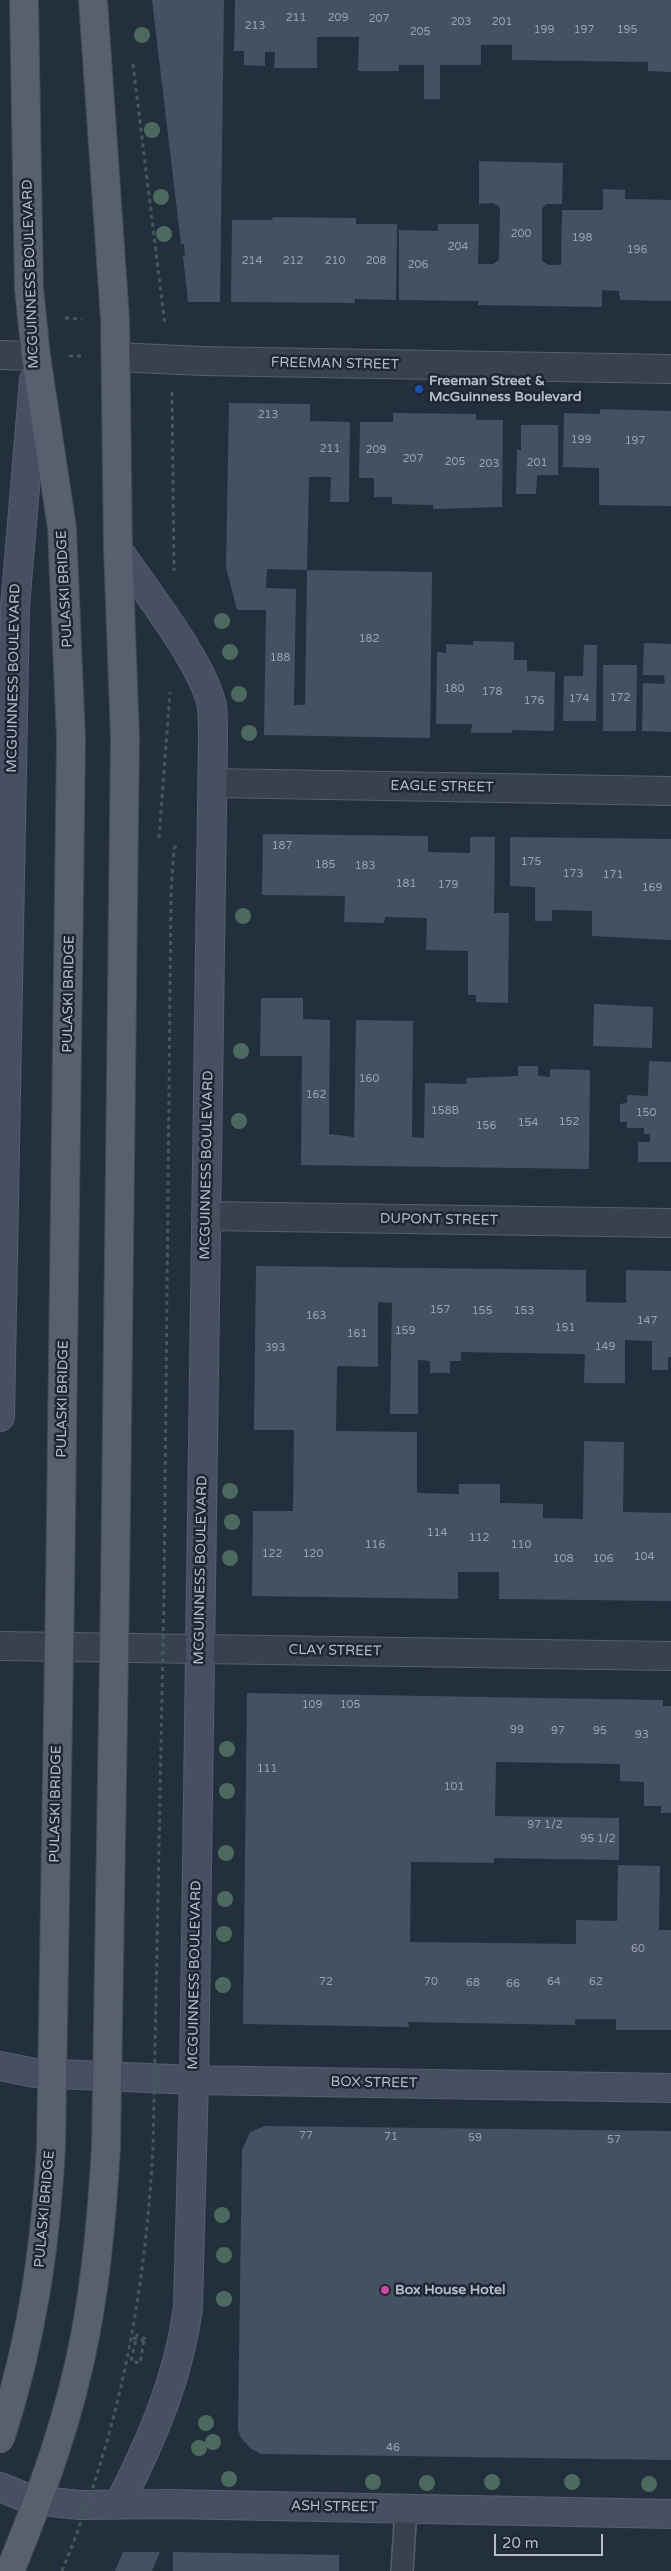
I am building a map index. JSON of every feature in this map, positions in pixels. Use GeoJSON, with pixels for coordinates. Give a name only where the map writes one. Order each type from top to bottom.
{"type":"FeatureCollection","features":[{"type":"Feature","properties":{"kind":"main road","name":"MCGUINNESS BOULEVARD"},"geometry":{"type":"LineString","coordinates":[[24,0],[29,289],[36,356]]}},
{"type":"Feature","properties":{"kind":"main road"},"geometry":{"type":"LineString","coordinates":[[10,2571],[48,2470],[70,2404],[85,2336],[102,2212],[106,2148],[115,1592],[125,737],[118,550],[116,356],[93,0]]}},
{"type":"Feature","properties":{"kind":"main road","name":"PULASKI BRIDGE"},"geometry":{"type":"LineString","coordinates":[[0,2439],[16,2389],[30,2332],[48,2208],[51,2137],[71,739],[62,528],[36,356]]}},
{"type":"Feature","properties":{"kind":"street"},"geometry":{"type":"LineString","coordinates":[[0,355],[36,356]]}},
{"type":"Feature","properties":{"kind":"street","name":"MCGUINNESS BOULEVARD"},"geometry":{"type":"LineString","coordinates":[[0,1417],[6,783],[16,570],[36,356]]}},
{"type":"Feature","properties":{"kind":"street","name":"FREEMAN STREET"},"geometry":{"type":"LineString","coordinates":[[116,356],[168,360],[671,369]]}},
{"type":"Feature","properties":{"kind":"street","name":"MCGUINNESS BOULEVARD"},"geometry":{"type":"LineString","coordinates":[[118,550],[180,641],[206,688],[212,707],[213,783],[194,2080],[188,2307],[185,2332],[177,2366],[160,2417],[144,2455],[119,2504]]}},
{"type":"Feature","properties":{"kind":"street","name":"EAGLE STREET"},"geometry":{"type":"LineString","coordinates":[[213,783],[671,791]]}},
{"type":"Feature","properties":{"kind":"street","name":"DUPONT STREET"},"geometry":{"type":"LineString","coordinates":[[206,1216],[671,1223]]}},
{"type":"Feature","properties":{"kind":"street","name":"CLAY STREET"},"geometry":{"type":"LineString","coordinates":[[0,1646],[671,1656]]}},
{"type":"Feature","properties":{"kind":"street","name":"BOX STREET"},"geometry":{"type":"LineString","coordinates":[[0,2066],[20,2072],[194,2080],[671,2088]]}},
{"type":"Feature","properties":{"kind":"street","name":"ASH STREET"},"geometry":{"type":"LineString","coordinates":[[0,2487],[18,2495],[45,2502],[671,2514]]}},
{"type":"Feature","properties":{"kind":"lane"},"geometry":{"type":"LineString","coordinates":[[402,2571],[406,2508]]}},
{"type":"Feature","properties":{"kind":"path"},"geometry":{"type":"LineString","coordinates":[[132,56],[172,397],[174,574]]}},
{"type":"Feature","properties":{"kind":"path"},"geometry":{"type":"LineString","coordinates":[[56,318],[87,319]]}},
{"type":"Feature","properties":{"kind":"path"},"geometry":{"type":"LineString","coordinates":[[36,356],[116,356]]}},
{"type":"Feature","properties":{"kind":"path"},"geometry":{"type":"LineString","coordinates":[[164,1593],[171,892],[174,849],[180,837]]}},
{"type":"Feature","properties":{"kind":"path"},"geometry":{"type":"LineString","coordinates":[[133,2338],[144,2341],[140,2363],[132,2361],[137,2335],[148,2338],[141,2365]]}},
{"type":"Feature","properties":{"kind":"building"},"geometry":{"type":"Polygon","coordinates":[[[152,0],[224,0],[220,302],[188,302],[183,256],[185,256],[184,244],[181,244],[152,0]]]}},
{"type":"Feature","properties":{"kind":"building"},"geometry":{"type":"Polygon","coordinates":[[[235,0],[671,0],[671,72],[648,71],[648,62],[512,60],[512,45],[481,45],[481,65],[440,65],[440,99],[424,99],[424,65],[399,65],[399,71],[358,71],[359,37],[317,37],[317,68],[274,68],[275,52],[265,52],[265,66],[244,65],[244,51],[234,51],[235,0]]]}},
{"type":"Feature","properties":{"kind":"building"},"geometry":{"type":"Polygon","coordinates":[[[479,161],[563,163],[562,204],[547,204],[542,208],[542,261],[549,265],[561,265],[562,210],[603,210],[603,189],[625,190],[625,199],[671,200],[671,301],[620,300],[619,291],[602,290],[602,307],[478,305],[478,301],[399,300],[399,230],[438,231],[438,224],[479,224],[478,264],[493,264],[499,260],[500,207],[493,203],[479,204],[479,161]]]}},
{"type":"Feature","properties":{"kind":"building"},"geometry":{"type":"Polygon","coordinates":[[[273,217],[356,218],[356,224],[397,224],[396,300],[355,299],[355,303],[231,302],[232,220],[272,220],[273,217]]]}},
{"type":"Feature","properties":{"kind":"building"},"geometry":{"type":"Polygon","coordinates":[[[229,403],[310,404],[310,421],[350,422],[349,502],[330,502],[331,477],[309,477],[307,570],[432,572],[430,738],[264,735],[266,610],[237,610],[226,567],[229,403]],[[267,569],[266,588],[296,589],[294,705],[305,705],[307,570],[267,569]]]}},
{"type":"Feature","properties":{"kind":"building"},"geometry":{"type":"Polygon","coordinates":[[[600,409],[671,411],[671,506],[599,505],[599,468],[563,467],[564,413],[600,414],[600,409]]]}},
{"type":"Feature","properties":{"kind":"building"},"geometry":{"type":"Polygon","coordinates":[[[393,413],[476,414],[476,420],[503,420],[502,507],[433,509],[433,505],[392,504],[392,497],[374,497],[374,478],[359,478],[360,422],[393,422],[393,413]]]}},
{"type":"Feature","properties":{"kind":"building"},"geometry":{"type":"Polygon","coordinates":[[[521,425],[558,425],[558,475],[537,475],[536,494],[516,494],[517,450],[521,450],[521,425]]]}},
{"type":"Feature","properties":{"kind":"building"},"geometry":{"type":"Polygon","coordinates":[[[473,641],[514,642],[514,660],[527,660],[527,671],[555,672],[554,731],[512,730],[512,733],[471,733],[472,724],[436,724],[437,652],[446,653],[446,644],[473,645],[473,641]]]}},
{"type":"Feature","properties":{"kind":"building"},"geometry":{"type":"Polygon","coordinates":[[[644,643],[671,644],[671,732],[642,731],[643,683],[665,684],[664,675],[643,675],[644,643]]]}},
{"type":"Feature","properties":{"kind":"building"},"geometry":{"type":"Polygon","coordinates":[[[584,645],[597,645],[596,721],[563,721],[564,676],[583,676],[584,645]]]}},
{"type":"Feature","properties":{"kind":"building"},"geometry":{"type":"Polygon","coordinates":[[[603,665],[637,665],[636,731],[603,731],[603,665]]]}},
{"type":"Feature","properties":{"kind":"building"},"geometry":{"type":"Polygon","coordinates":[[[263,834],[428,836],[428,852],[470,853],[470,837],[495,837],[494,913],[509,913],[508,1003],[476,1002],[476,995],[468,995],[468,951],[426,950],[427,918],[385,917],[384,923],[344,922],[345,896],[262,895],[263,834]]]}},
{"type":"Feature","properties":{"kind":"building"},"geometry":{"type":"Polygon","coordinates":[[[510,837],[671,839],[671,940],[592,936],[592,911],[552,910],[552,921],[535,921],[535,887],[510,886],[510,837]]]}},
{"type":"Feature","properties":{"kind":"building"},"geometry":{"type":"Polygon","coordinates":[[[261,998],[303,998],[303,1019],[330,1020],[329,1134],[354,1137],[356,1020],[413,1021],[412,1137],[424,1138],[425,1083],[466,1084],[467,1078],[518,1076],[518,1066],[538,1066],[538,1076],[550,1077],[550,1069],[590,1070],[589,1169],[301,1165],[302,1056],[260,1056],[261,998]]]}},
{"type":"Feature","properties":{"kind":"building"},"geometry":{"type":"Polygon","coordinates":[[[594,1004],[653,1007],[652,1048],[593,1046],[594,1004]]]}},
{"type":"Feature","properties":{"kind":"building"},"geometry":{"type":"Polygon","coordinates":[[[649,1061],[671,1062],[671,1162],[638,1162],[638,1142],[650,1142],[650,1134],[644,1134],[644,1128],[627,1128],[627,1122],[620,1122],[620,1104],[627,1103],[627,1095],[648,1096],[649,1061]]]}},
{"type":"Feature","properties":{"kind":"building"},"geometry":{"type":"Polygon","coordinates":[[[256,1266],[586,1270],[586,1302],[626,1303],[626,1270],[671,1271],[671,1357],[668,1357],[668,1370],[652,1370],[652,1341],[625,1340],[625,1383],[584,1383],[585,1354],[461,1352],[461,1361],[450,1361],[450,1373],[430,1373],[430,1361],[418,1360],[418,1414],[390,1414],[392,1303],[378,1302],[378,1367],[337,1366],[336,1431],[417,1432],[417,1493],[459,1494],[459,1484],[500,1484],[500,1503],[543,1504],[543,1518],[583,1519],[584,1441],[624,1442],[623,1512],[671,1513],[671,1601],[499,1599],[499,1572],[458,1572],[458,1599],[252,1596],[253,1511],[293,1511],[294,1430],[254,1430],[256,1266]]]}},
{"type":"Feature","properties":{"kind":"building"},"geometry":{"type":"Polygon","coordinates":[[[247,1693],[663,1700],[663,1706],[671,1706],[671,1813],[661,1813],[661,1806],[644,1806],[644,1782],[620,1781],[620,1764],[496,1762],[495,1816],[619,1818],[619,1860],[494,1858],[494,1863],[411,1862],[410,1942],[576,1944],[576,1920],[617,1921],[618,1865],[660,1866],[659,1930],[671,1930],[671,2030],[616,2030],[616,2019],[575,2019],[575,2025],[408,2022],[409,2027],[243,2024],[247,1693]]]}},
{"type":"Feature","properties":{"kind":"building","name":"Box House Hotel"},"geometry":{"type":"Polygon","coordinates":[[[265,2126],[671,2131],[671,2460],[261,2454],[250,2448],[241,2438],[238,2429],[242,2150],[250,2132],[265,2126]]]}},
{"type":"Feature","properties":{"kind":"building"},"geometry":{"type":"Polygon","coordinates":[[[123,2552],[160,2552],[152,2571],[115,2571],[123,2552]]]}},
{"type":"Feature","properties":{"kind":"building"},"geometry":{"type":"Polygon","coordinates":[[[173,2552],[339,2555],[339,2571],[173,2571],[173,2552]]]}},
{"type":"Feature","properties":{"kind":"place","name":"Freeman Street & McGuinness Boulevard"},"geometry":{"type":"Point","coordinates":[419,389]}},
{"type":"Feature","properties":{"kind":"place","name":"Box House Hotel"},"geometry":{"type":"Point","coordinates":[385,2290]}}]}
